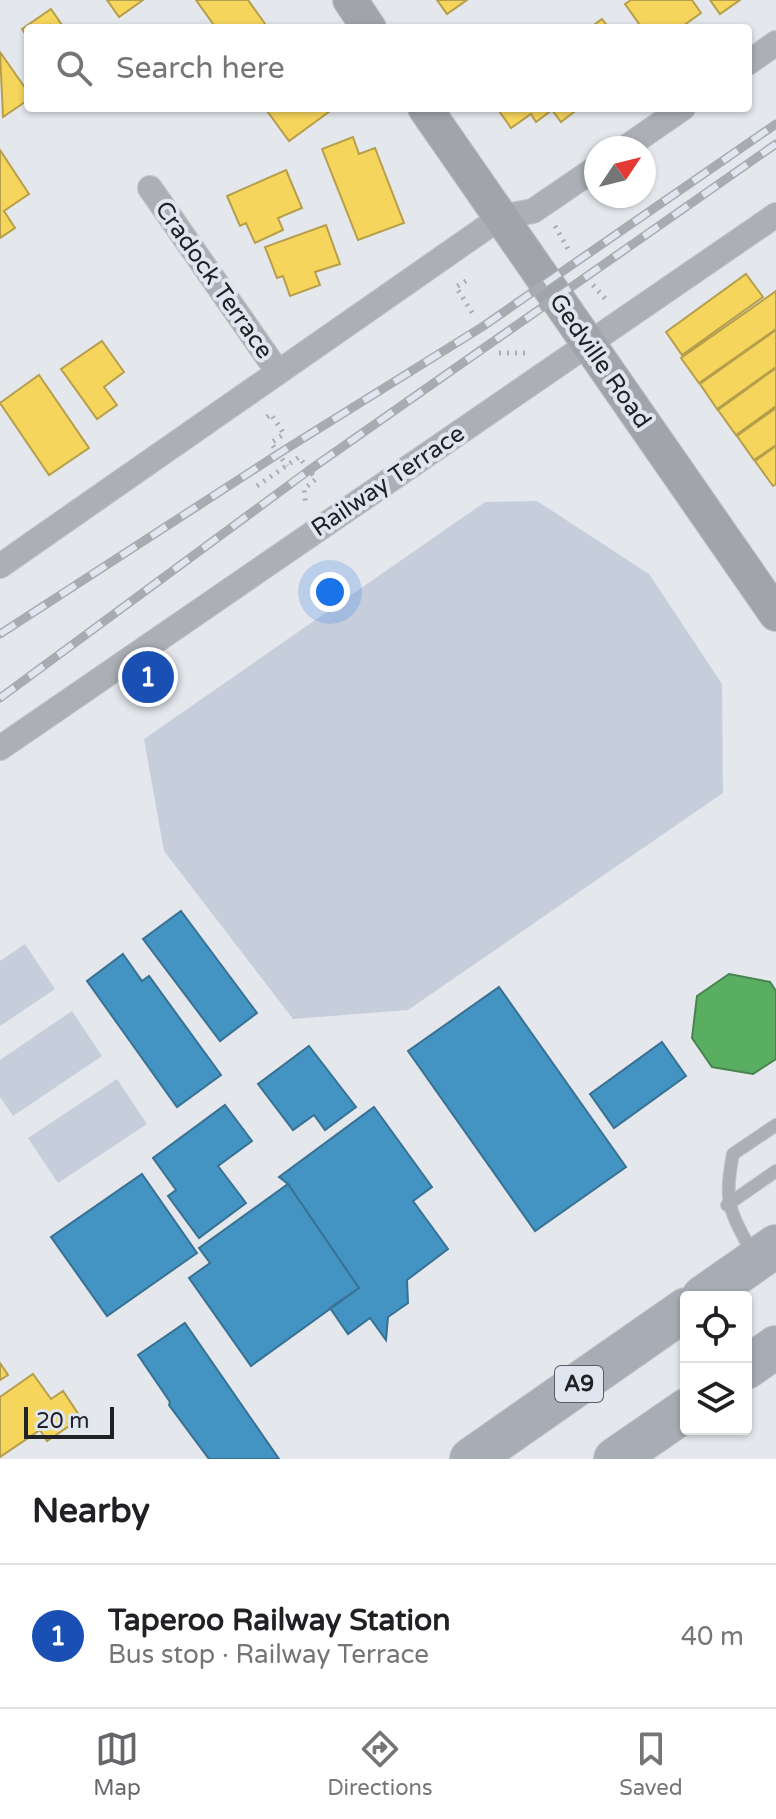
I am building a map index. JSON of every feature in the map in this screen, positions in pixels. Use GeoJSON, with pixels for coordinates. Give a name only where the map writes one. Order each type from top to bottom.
{"type":"FeatureCollection","features":[{"type":"Feature","properties":{"kind":"highway"},"geometry":{"type":"LineString","coordinates":[[712,1291],[766,1253]]}},
{"type":"Feature","properties":{"kind":"highway","name":"A9"},"geometry":{"type":"LineString","coordinates":[[471,1459],[680,1313]]}},
{"type":"Feature","properties":{"kind":"highway"},"geometry":{"type":"LineString","coordinates":[[752,1364],[776,1347]]}},
{"type":"Feature","properties":{"kind":"highway"},"geometry":{"type":"LineString","coordinates":[[615,1459],[680,1414]]}},
{"type":"Feature","properties":{"kind":"street"},"geometry":{"type":"LineString","coordinates":[[350,0],[366,24]]}},
{"type":"Feature","properties":{"kind":"street"},"geometry":{"type":"LineString","coordinates":[[752,60],[776,43]]}},
{"type":"Feature","properties":{"kind":"street","name":"Gedville Road"},"geometry":{"type":"LineString","coordinates":[[428,112],[776,614]]}},
{"type":"Feature","properties":{"kind":"street"},"geometry":{"type":"LineString","coordinates":[[642,136],[677,112]]}},
{"type":"Feature","properties":{"kind":"street"},"geometry":{"type":"LineString","coordinates":[[0,566],[501,217],[533,211],[584,176]]}},
{"type":"Feature","properties":{"kind":"street","name":"Cradock Terrace"},"geometry":{"type":"LineString","coordinates":[[150,188],[278,372]]}},
{"type":"Feature","properties":{"kind":"street","name":"Railway Terrace"},"geometry":{"type":"LineString","coordinates":[[0,748],[776,215]]}},
{"type":"Feature","properties":{"kind":"lane"},"geometry":{"type":"LineString","coordinates":[[766,1253],[727,1205],[733,1154],[776,1125]]}},
{"type":"Feature","properties":{"kind":"lane"},"geometry":{"type":"LineString","coordinates":[[727,1205],[776,1171]]}},
{"type":"Feature","properties":{"kind":"path"},"geometry":{"type":"LineString","coordinates":[[565,218],[555,226],[568,249]]}},
{"type":"Feature","properties":{"kind":"path"},"geometry":{"type":"LineString","coordinates":[[466,281],[456,287],[473,314]]}},
{"type":"Feature","properties":{"kind":"path"},"geometry":{"type":"LineString","coordinates":[[593,285],[613,308]]}},
{"type":"Feature","properties":{"kind":"path"},"geometry":{"type":"LineString","coordinates":[[499,353],[541,353]]}},
{"type":"Feature","properties":{"kind":"path"},"geometry":{"type":"LineString","coordinates":[[236,401],[254,425],[271,414],[284,434],[271,443],[287,466]]}},
{"type":"Feature","properties":{"kind":"path"},"geometry":{"type":"LineString","coordinates":[[257,486],[299,457],[316,479],[304,489],[307,510],[316,530]]}},
{"type":"Feature","properties":{"kind":"shaded area"},"geometry":{"type":"Polygon","coordinates":[[[537,501],[649,574],[722,684],[723,793],[408,1010],[293,1019],[164,851],[144,739],[485,502],[537,501]]]}},
{"type":"Feature","properties":{"kind":"shaded area"},"geometry":{"type":"Polygon","coordinates":[[[25,944],[55,989],[0,1026],[0,961],[25,944]]]}},
{"type":"Feature","properties":{"kind":"shaded area"},"geometry":{"type":"Polygon","coordinates":[[[72,1011],[102,1056],[13,1116],[0,1097],[0,1060],[72,1011]]]}},
{"type":"Feature","properties":{"kind":"shaded area"},"geometry":{"type":"Polygon","coordinates":[[[117,1079],[147,1124],[58,1183],[28,1138],[117,1079]]]}},
{"type":"Feature","properties":{"kind":"building: Homes"},"geometry":{"type":"Polygon","coordinates":[[[107,0],[143,0],[119,17],[107,0]]]}},
{"type":"Feature","properties":{"kind":"building: Homes"},"geometry":{"type":"Polygon","coordinates":[[[196,0],[248,0],[265,24],[213,24],[196,0]]]}},
{"type":"Feature","properties":{"kind":"building: Homes"},"geometry":{"type":"Polygon","coordinates":[[[437,0],[467,0],[447,14],[437,0]]]}},
{"type":"Feature","properties":{"kind":"building: Homes"},"geometry":{"type":"Polygon","coordinates":[[[631,0],[692,0],[701,13],[686,24],[639,24],[625,4],[631,0]]]}},
{"type":"Feature","properties":{"kind":"building: Homes"},"geometry":{"type":"Polygon","coordinates":[[[710,0],[740,0],[720,14],[710,0]]]}},
{"type":"Feature","properties":{"kind":"building: Homes"},"geometry":{"type":"Polygon","coordinates":[[[51,9],[61,24],[29,24],[51,9]]]}},
{"type":"Feature","properties":{"kind":"building: Homes"},"geometry":{"type":"Polygon","coordinates":[[[0,52],[24,86],[24,103],[3,117],[0,52]]]}},
{"type":"Feature","properties":{"kind":"building: Homes"},"geometry":{"type":"Polygon","coordinates":[[[268,112],[329,112],[289,141],[268,112]]]}},
{"type":"Feature","properties":{"kind":"building: Homes"},"geometry":{"type":"Polygon","coordinates":[[[500,112],[549,112],[536,122],[531,114],[511,128],[500,112]]]}},
{"type":"Feature","properties":{"kind":"building: Homes"},"geometry":{"type":"Polygon","coordinates":[[[554,112],[574,112],[561,122],[554,112]]]}},
{"type":"Feature","properties":{"kind":"building: Homes"},"geometry":{"type":"Polygon","coordinates":[[[353,137],[359,154],[375,148],[404,223],[358,240],[322,149],[353,137]]]}},
{"type":"Feature","properties":{"kind":"building: Homes"},"geometry":{"type":"Polygon","coordinates":[[[0,150],[29,194],[4,211],[15,228],[0,238],[0,150]]]}},
{"type":"Feature","properties":{"kind":"building: Homes"},"geometry":{"type":"Polygon","coordinates":[[[286,170],[302,208],[278,218],[283,230],[255,243],[246,223],[240,226],[227,196],[286,170]]]}},
{"type":"Feature","properties":{"kind":"building: Homes"},"geometry":{"type":"Polygon","coordinates":[[[326,225],[340,264],[315,272],[320,285],[290,296],[283,276],[277,278],[265,247],[326,225]]]}},
{"type":"Feature","properties":{"kind":"building: Homes"},"geometry":{"type":"Polygon","coordinates":[[[746,274],[763,297],[682,355],[666,332],[746,274]]]}},
{"type":"Feature","properties":{"kind":"building: Homes"},"geometry":{"type":"Polygon","coordinates":[[[776,291],[776,329],[699,383],[681,358],[776,291]]]}},
{"type":"Feature","properties":{"kind":"building: Homes"},"geometry":{"type":"Polygon","coordinates":[[[776,330],[776,367],[717,409],[700,384],[776,330]]]}},
{"type":"Feature","properties":{"kind":"building: Homes"},"geometry":{"type":"Polygon","coordinates":[[[102,341],[124,372],[104,387],[117,405],[97,419],[61,369],[102,341]]]}},
{"type":"Feature","properties":{"kind":"building: Homes"},"geometry":{"type":"Polygon","coordinates":[[[776,368],[776,406],[736,435],[718,410],[776,368]]]}},
{"type":"Feature","properties":{"kind":"building: Homes"},"geometry":{"type":"Polygon","coordinates":[[[39,375],[89,448],[49,475],[0,403],[39,375]]]}},
{"type":"Feature","properties":{"kind":"building: Homes"},"geometry":{"type":"Polygon","coordinates":[[[776,408],[776,445],[754,460],[737,436],[776,408]]]}},
{"type":"Feature","properties":{"kind":"building: Homes"},"geometry":{"type":"Polygon","coordinates":[[[776,446],[776,484],[773,486],[755,461],[776,446]]]}},
{"type":"Feature","properties":{"kind":"building: Homes"},"geometry":{"type":"Polygon","coordinates":[[[0,1363],[8,1375],[0,1380],[0,1363]]]}},
{"type":"Feature","properties":{"kind":"building: Homes"},"geometry":{"type":"Polygon","coordinates":[[[33,1374],[51,1399],[63,1391],[81,1418],[47,1441],[40,1430],[0,1457],[0,1397],[33,1374]]]}},
{"type":"Feature","properties":{"kind":"building: Schools"},"geometry":{"type":"Polygon","coordinates":[[[181,911],[257,1013],[220,1041],[143,939],[181,911]]]}},
{"type":"Feature","properties":{"kind":"building: Schools"},"geometry":{"type":"Polygon","coordinates":[[[123,954],[142,981],[149,976],[221,1075],[177,1107],[87,981],[123,954]]]}},
{"type":"Feature","properties":{"kind":"building: Schools"},"geometry":{"type":"Polygon","coordinates":[[[499,987],[626,1167],[535,1231],[408,1051],[499,987]]]}},
{"type":"Feature","properties":{"kind":"building: Schools"},"geometry":{"type":"Polygon","coordinates":[[[662,1042],[686,1076],[614,1128],[590,1094],[662,1042]]]}},
{"type":"Feature","properties":{"kind":"building: Schools"},"geometry":{"type":"Polygon","coordinates":[[[309,1046],[356,1107],[325,1130],[314,1115],[293,1130],[258,1084],[309,1046]]]}},
{"type":"Feature","properties":{"kind":"building: Schools"},"geometry":{"type":"Polygon","coordinates":[[[225,1105],[252,1141],[218,1166],[246,1203],[199,1238],[168,1196],[176,1190],[153,1158],[225,1105]]]}},
{"type":"Feature","properties":{"kind":"building: Schools"},"geometry":{"type":"Polygon","coordinates":[[[374,1107],[432,1187],[413,1201],[448,1249],[407,1280],[408,1303],[388,1317],[386,1340],[370,1318],[348,1334],[330,1308],[359,1288],[288,1184],[279,1177],[374,1107]]]}},
{"type":"Feature","properties":{"kind":"building: Schools"},"geometry":{"type":"Polygon","coordinates":[[[142,1174],[197,1253],[107,1316],[51,1237],[142,1174]]]}},
{"type":"Feature","properties":{"kind":"building: Schools"},"geometry":{"type":"Polygon","coordinates":[[[288,1184],[359,1288],[251,1366],[189,1278],[210,1263],[199,1248],[288,1184]]]}},
{"type":"Feature","properties":{"kind":"building: Schools"},"geometry":{"type":"Polygon","coordinates":[[[185,1323],[279,1459],[209,1459],[169,1405],[170,1402],[138,1355],[185,1323]]]}},
{"type":"Feature","properties":{"kind":"building: Public"},"geometry":{"type":"Polygon","coordinates":[[[729,974],[770,982],[776,991],[776,1059],[753,1074],[712,1067],[692,1038],[697,996],[729,974]]]}},
{"type":"Feature","properties":{"kind":"railway"},"geometry":{"type":"LineString","coordinates":[[0,634],[278,454],[482,327],[776,124]]}},
{"type":"Feature","properties":{"kind":"railway"},"geometry":{"type":"LineString","coordinates":[[0,698],[308,471],[776,144]]}},
{"type":"Feature","properties":{"kind":"place","name":"Taperoo Railway Station"},"geometry":{"type":"Point","coordinates":[148,677]}}]}
